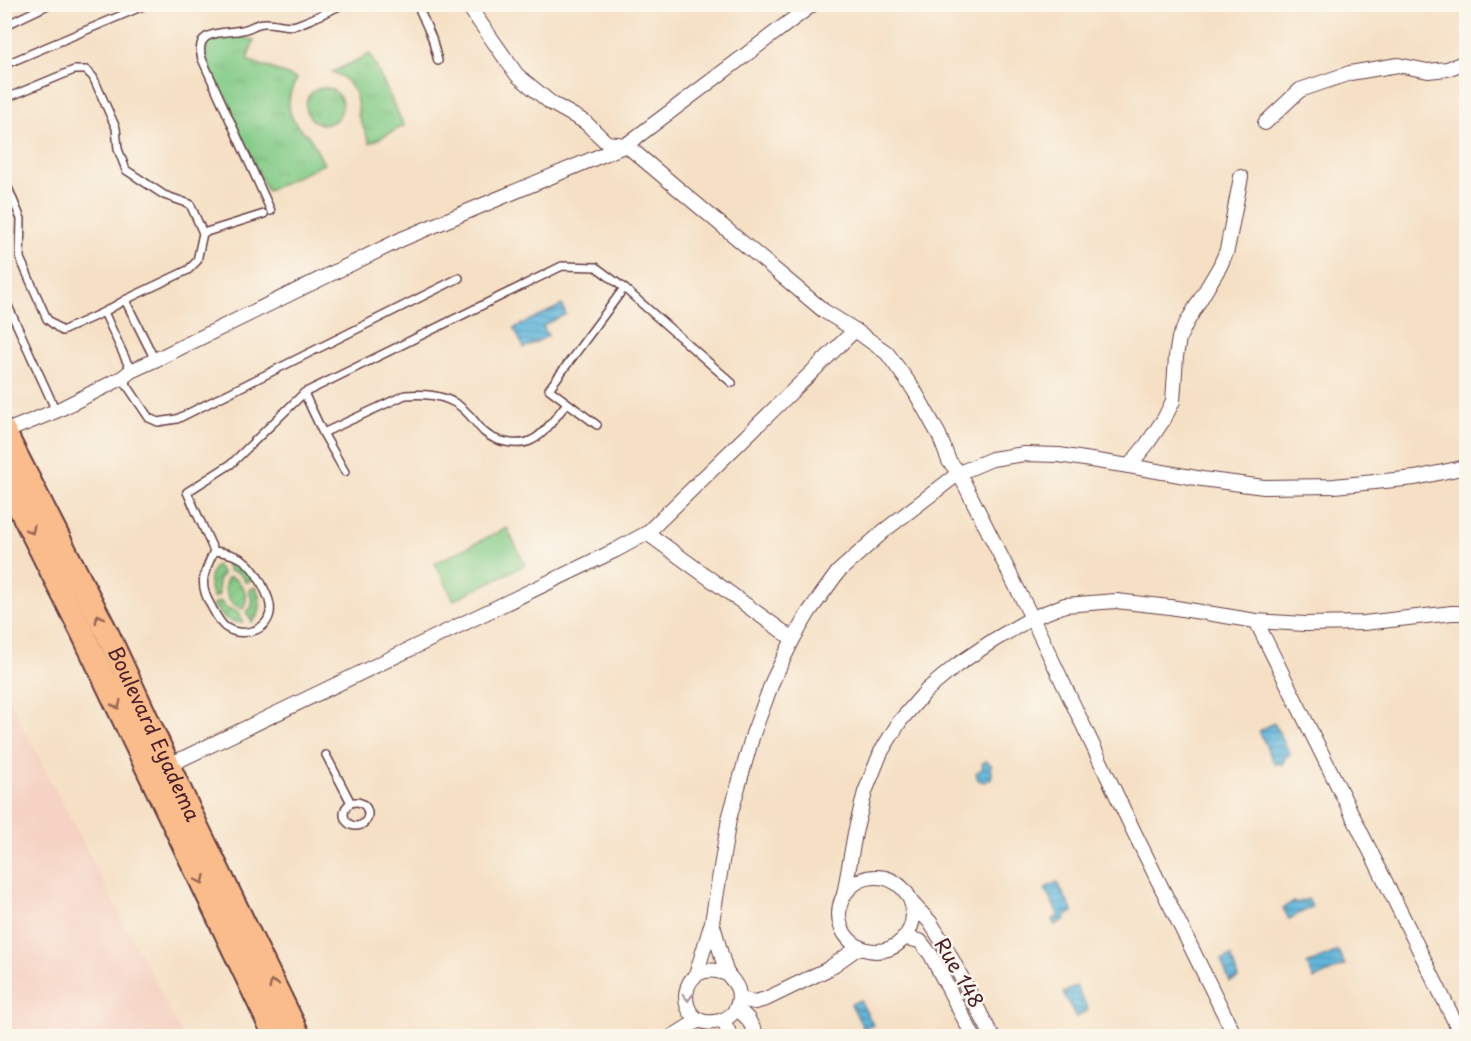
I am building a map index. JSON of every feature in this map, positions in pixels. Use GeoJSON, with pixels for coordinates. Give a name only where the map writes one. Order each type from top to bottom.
{"type":"FeatureCollection","features":[{"type":"Feature","properties":{"kind":"highway","name":"Boulevard Eyadema"},"geometry":{"type":"LineString","coordinates":[[5,432],[108,635],[160,770],[275,1036]]}},
{"type":"Feature","properties":{"kind":"highway","name":"Boulevard Eyadema"},"geometry":{"type":"LineString","coordinates":[[4,477],[83,634],[160,770],[299,1036]]}},
{"type":"Feature","properties":{"kind":"street"},"geometry":{"type":"LineString","coordinates":[[467,4],[517,75],[551,103],[585,122],[607,143],[626,145],[816,304],[887,353],[914,390],[939,435],[949,460],[959,473],[1235,1036]]}},
{"type":"Feature","properties":{"kind":"street"},"geometry":{"type":"LineString","coordinates":[[5,432],[56,411],[402,239],[626,145],[813,4]]}},
{"type":"Feature","properties":{"kind":"street"},"geometry":{"type":"LineString","coordinates":[[1265,123],[1300,90],[1350,73],[1398,65],[1428,71],[1447,69],[1467,62]]}},
{"type":"Feature","properties":{"kind":"street"},"geometry":{"type":"LineString","coordinates":[[1129,466],[1164,419],[1173,401],[1179,338],[1227,250],[1241,177]]}},
{"type":"Feature","properties":{"kind":"street"},"geometry":{"type":"LineString","coordinates":[[160,770],[647,533],[855,330]]}},
{"type":"Feature","properties":{"kind":"street"},"geometry":{"type":"LineString","coordinates":[[696,975],[712,922],[729,819],[753,734],[772,680],[793,639],[838,572],[885,530],[959,473],[992,459],[1024,454],[1059,455],[1264,487],[1334,486],[1415,478],[1467,467]]}},
{"type":"Feature","properties":{"kind":"street"},"geometry":{"type":"LineString","coordinates":[[647,533],[793,639]]}},
{"type":"Feature","properties":{"kind":"street"},"geometry":{"type":"LineString","coordinates":[[911,902],[913,914],[911,927],[905,938],[889,949],[879,951],[859,947],[844,934],[839,915],[855,833],[865,792],[881,752],[900,722],[927,690],[957,665],[1032,618],[1065,605],[1116,601],[1256,621],[1305,624],[1364,623],[1467,613]]}},
{"type":"Feature","properties":{"kind":"street"},"geometry":{"type":"LineString","coordinates":[[1256,621],[1462,1036]]}},
{"type":"Feature","properties":{"kind":"street"},"geometry":{"type":"LineString","coordinates":[[844,896],[851,887],[869,878],[890,880],[899,886],[930,922],[945,946],[992,1036]]}},
{"type":"Feature","properties":{"kind":"street"},"geometry":{"type":"LineString","coordinates":[[712,922],[727,974]]}},
{"type":"Feature","properties":{"kind":"street","name":"Rue 148"},"geometry":{"type":"LineString","coordinates":[[905,938],[920,941],[931,955],[973,1036]]}},
{"type":"Feature","properties":{"kind":"street"},"geometry":{"type":"LineString","coordinates":[[738,1004],[766,999],[828,969],[859,947]]}},
{"type":"Feature","properties":{"kind":"street"},"geometry":{"type":"LineString","coordinates":[[706,970],[717,970],[727,974],[734,981],[738,990],[738,1004],[731,1016],[723,1021],[711,1023],[699,1020],[692,1014],[686,999],[686,990],[690,982],[696,975],[706,970]]}},
{"type":"Feature","properties":{"kind":"street"},"geometry":{"type":"LineString","coordinates":[[738,1004],[757,1036]]}},
{"type":"Feature","properties":{"kind":"street"},"geometry":{"type":"LineString","coordinates":[[673,1036],[699,1020]]}},
{"type":"Feature","properties":{"kind":"street"},"geometry":{"type":"LineString","coordinates":[[723,1021],[731,1036]]}},
{"type":"Feature","properties":{"kind":"lane"},"geometry":{"type":"LineString","coordinates":[[4,26],[50,4]]}},
{"type":"Feature","properties":{"kind":"lane"},"geometry":{"type":"LineString","coordinates":[[4,65],[148,4]]}},
{"type":"Feature","properties":{"kind":"lane"},"geometry":{"type":"LineString","coordinates":[[203,233],[268,212],[202,59],[201,44],[213,33],[240,31],[262,22],[295,26],[344,4]]}},
{"type":"Feature","properties":{"kind":"lane"},"geometry":{"type":"LineString","coordinates":[[417,4],[432,38],[438,61]]}},
{"type":"Feature","properties":{"kind":"lane"},"geometry":{"type":"LineString","coordinates":[[4,99],[74,70],[86,70],[93,77],[116,128],[118,149],[126,170],[164,195],[190,204],[203,233],[197,261],[188,270],[62,332],[47,319],[20,258],[21,219],[4,178]]}},
{"type":"Feature","properties":{"kind":"lane"},"geometry":{"type":"LineString","coordinates":[[214,551],[230,553],[245,560],[255,571],[268,597],[270,613],[264,624],[253,632],[242,632],[226,627],[216,616],[207,599],[204,578],[214,551],[187,492],[231,464],[304,393],[562,266],[596,267],[624,288],[732,383]]}},
{"type":"Feature","properties":{"kind":"lane"},"geometry":{"type":"LineString","coordinates":[[104,312],[127,375],[149,418],[158,422],[177,419],[459,278]]}},
{"type":"Feature","properties":{"kind":"lane"},"geometry":{"type":"LineString","coordinates":[[597,425],[549,389],[624,288]]}},
{"type":"Feature","properties":{"kind":"lane"},"geometry":{"type":"LineString","coordinates":[[4,297],[56,411]]}},
{"type":"Feature","properties":{"kind":"lane"},"geometry":{"type":"LineString","coordinates":[[125,300],[155,360]]}},
{"type":"Feature","properties":{"kind":"lane"},"geometry":{"type":"LineString","coordinates":[[304,393],[322,433],[345,472]]}},
{"type":"Feature","properties":{"kind":"lane"},"geometry":{"type":"LineString","coordinates":[[322,433],[405,395],[420,394],[438,396],[453,402],[463,408],[486,433],[507,442],[519,443],[531,441],[540,435],[567,402]]}},
{"type":"Feature","properties":{"kind":"lane"},"geometry":{"type":"LineString","coordinates":[[326,755],[351,803]]}},
{"type":"Feature","properties":{"kind":"shaded area"},"geometry":{"type":"Polygon","coordinates":[[[5,692],[123,920],[183,1036],[5,1036],[5,692]]]}},
{"type":"Feature","properties":{"kind":"green space"},"geometry":{"type":"Polygon","coordinates":[[[221,36],[236,36],[254,40],[247,60],[297,79],[290,96],[290,113],[296,124],[310,138],[324,164],[267,191],[205,58],[208,43],[221,36]]]}},
{"type":"Feature","properties":{"kind":"green space"},"geometry":{"type":"Polygon","coordinates":[[[370,54],[404,126],[370,143],[358,115],[355,92],[343,77],[332,72],[370,54]]]}},
{"type":"Feature","properties":{"kind":"green space"},"geometry":{"type":"Polygon","coordinates":[[[324,88],[336,94],[342,106],[336,118],[324,124],[312,118],[306,106],[312,94],[324,88]]]}},
{"type":"Feature","properties":{"kind":"green space"},"geometry":{"type":"Polygon","coordinates":[[[507,528],[525,565],[454,600],[435,563],[507,528]]]}},
{"type":"Feature","properties":{"kind":"green space"},"geometry":{"type":"Polygon","coordinates":[[[230,560],[241,564],[254,579],[246,583],[240,574],[229,571],[225,562],[230,560]]]}},
{"type":"Feature","properties":{"kind":"green space"},"geometry":{"type":"Polygon","coordinates":[[[216,565],[223,574],[218,581],[219,595],[213,598],[210,581],[211,573],[216,565]]]}},
{"type":"Feature","properties":{"kind":"green space"},"geometry":{"type":"Polygon","coordinates":[[[231,577],[239,583],[246,595],[243,609],[234,604],[226,593],[225,583],[227,578],[231,577]]]}},
{"type":"Feature","properties":{"kind":"green space"},"geometry":{"type":"Polygon","coordinates":[[[256,587],[260,606],[252,622],[246,612],[252,607],[249,590],[256,587]]]}},
{"type":"Feature","properties":{"kind":"green space"},"geometry":{"type":"Polygon","coordinates":[[[220,601],[225,607],[238,612],[243,622],[233,622],[222,616],[213,605],[220,601]]]}},
{"type":"Feature","properties":{"kind":"water"},"geometry":{"type":"Polygon","coordinates":[[[562,305],[566,314],[543,326],[548,336],[524,348],[514,328],[562,305]]]}},
{"type":"Feature","properties":{"kind":"water"},"geometry":{"type":"Polygon","coordinates":[[[1274,723],[1290,754],[1285,757],[1282,765],[1278,763],[1275,765],[1259,731],[1274,723]]]}},
{"type":"Feature","properties":{"kind":"water"},"geometry":{"type":"Polygon","coordinates":[[[986,761],[991,765],[992,773],[991,779],[984,782],[978,780],[976,773],[983,768],[982,764],[986,761]]]}},
{"type":"Feature","properties":{"kind":"water"},"geometry":{"type":"Polygon","coordinates":[[[1057,882],[1073,912],[1055,925],[1052,920],[1059,916],[1045,888],[1057,882]]]}},
{"type":"Feature","properties":{"kind":"water"},"geometry":{"type":"Polygon","coordinates":[[[1308,899],[1312,907],[1289,919],[1283,908],[1293,902],[1308,899]]]}},
{"type":"Feature","properties":{"kind":"water"},"geometry":{"type":"Polygon","coordinates":[[[1338,951],[1345,965],[1314,979],[1307,964],[1338,951]]]}},
{"type":"Feature","properties":{"kind":"water"},"geometry":{"type":"Polygon","coordinates":[[[1231,956],[1238,978],[1230,982],[1221,960],[1231,956]]]}},
{"type":"Feature","properties":{"kind":"water"},"geometry":{"type":"Polygon","coordinates":[[[1076,986],[1088,1010],[1076,1017],[1063,993],[1076,986]]]}},
{"type":"Feature","properties":{"kind":"water"},"geometry":{"type":"Polygon","coordinates":[[[860,1000],[873,1025],[864,1029],[851,1004],[860,1000]]]}}]}
